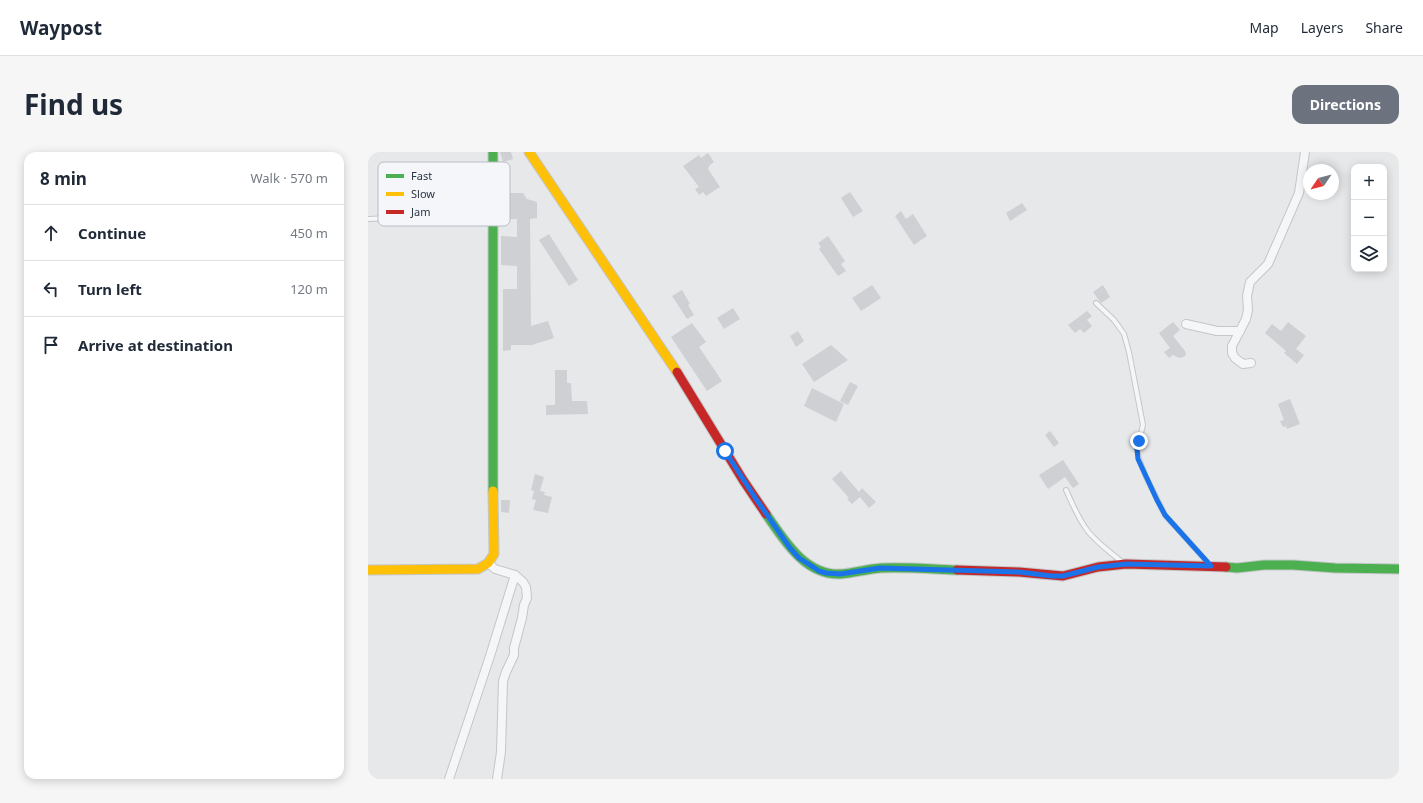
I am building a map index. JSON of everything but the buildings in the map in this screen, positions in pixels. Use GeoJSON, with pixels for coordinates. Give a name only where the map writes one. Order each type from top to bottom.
{"type":"FeatureCollection","features":[{"type":"Feature","properties":{"kind":"street"},"geometry":{"type":"LineString","coordinates":[[493,152],[493,162]]}},
{"type":"Feature","properties":{"kind":"street"},"geometry":{"type":"LineString","coordinates":[[529,152],[610,274],[668,357],[754,496],[790,548],[799,558],[819,571],[840,574],[880,568],[1019,572],[1063,576],[1098,567],[1126,564],[1238,568],[1264,565],[1293,565],[1335,568],[1399,569]]}},
{"type":"Feature","properties":{"kind":"street"},"geometry":{"type":"LineString","coordinates":[[1251,363],[1243,364],[1235,358],[1232,353],[1232,346],[1246,319],[1248,310],[1247,296],[1250,282],[1268,264],[1299,193],[1305,152]]}},
{"type":"Feature","properties":{"kind":"street"},"geometry":{"type":"LineString","coordinates":[[368,570],[478,569],[488,563],[494,554],[495,542],[492,455],[492,226]]}},
{"type":"Feature","properties":{"kind":"street"},"geometry":{"type":"LineString","coordinates":[[1186,324],[1217,331],[1240,331]]}},
{"type":"Feature","properties":{"kind":"street"},"geometry":{"type":"LineString","coordinates":[[488,563],[491,567],[515,575],[526,587],[527,598],[514,648],[514,655],[506,672],[504,681],[501,752],[497,779]]}},
{"type":"Feature","properties":{"kind":"street"},"geometry":{"type":"LineString","coordinates":[[449,779],[515,575]]}},
{"type":"Feature","properties":{"kind":"lane"},"geometry":{"type":"LineString","coordinates":[[368,219],[378,219]]}},
{"type":"Feature","properties":{"kind":"lane"},"geometry":{"type":"LineString","coordinates":[[1096,303],[1114,320],[1124,334],[1129,352],[1143,425],[1137,449],[1138,459],[1165,515],[1211,566]]}},
{"type":"Feature","properties":{"kind":"lane"},"geometry":{"type":"LineString","coordinates":[[1066,490],[1087,530],[1106,549],[1126,564]]}},
{"type":"Feature","properties":{"kind":"traffic: fast"},"geometry":{"type":"LineString","coordinates":[[493,152],[493,162]]}},
{"type":"Feature","properties":{"kind":"traffic: fast"},"geometry":{"type":"LineString","coordinates":[[493,226],[493,491]]}},
{"type":"Feature","properties":{"kind":"traffic: fast"},"geometry":{"type":"LineString","coordinates":[[766,514],[788,545],[806,563],[828,573],[841,574],[890,568],[957,570]]}},
{"type":"Feature","properties":{"kind":"traffic: fast"},"geometry":{"type":"LineString","coordinates":[[1226,567],[1237,568],[1264,565],[1293,565],[1335,568],[1399,569]]}},
{"type":"Feature","properties":{"kind":"traffic: slow"},"geometry":{"type":"LineString","coordinates":[[529,152],[677,372]]}},
{"type":"Feature","properties":{"kind":"traffic: slow"},"geometry":{"type":"LineString","coordinates":[[368,570],[478,569],[488,563],[494,554],[493,491]]}},
{"type":"Feature","properties":{"kind":"traffic: jam"},"geometry":{"type":"LineString","coordinates":[[677,372],[743,480],[766,514]]}},
{"type":"Feature","properties":{"kind":"traffic: jam"},"geometry":{"type":"LineString","coordinates":[[957,570],[1019,572],[1063,576],[1098,567],[1126,564],[1226,567]]}},
{"type":"Feature","properties":{"kind":"route"},"geometry":{"type":"LineString","coordinates":[[725,451],[790,548],[799,558],[819,571],[826,573],[840,574],[880,568],[979,570],[1019,572],[1045,576],[1063,576],[1098,567],[1126,564],[1211,566],[1165,515],[1138,459],[1137,449],[1139,441]]}}]}
